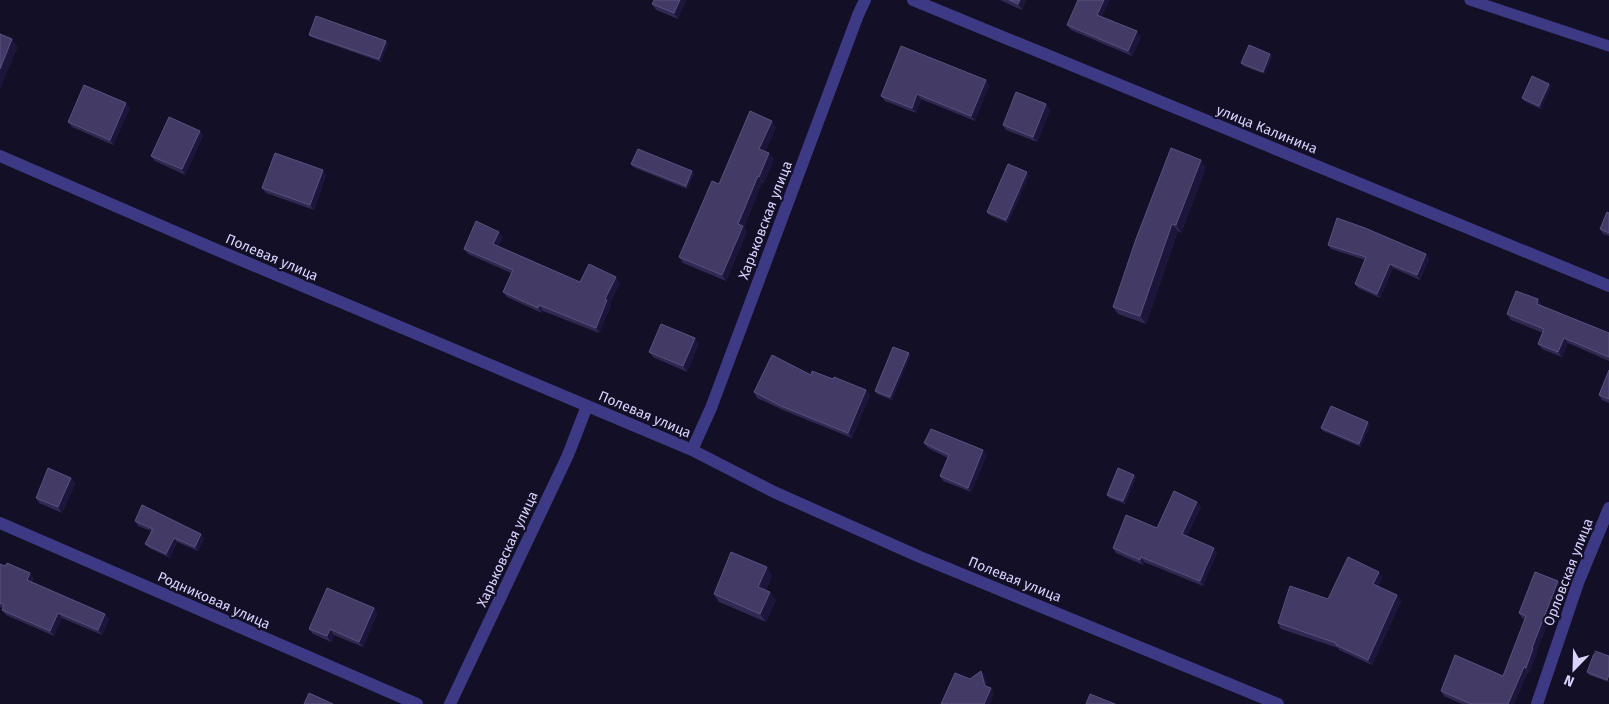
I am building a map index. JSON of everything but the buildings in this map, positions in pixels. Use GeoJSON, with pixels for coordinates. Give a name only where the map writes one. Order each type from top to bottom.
{"type":"FeatureCollection","features":[{"type":"Feature","properties":{"kind":"street","name":"Харьковская улица"},"geometry":{"type":"LineString","coordinates":[[692,450],[711,408],[865,0]]}},
{"type":"Feature","properties":{"kind":"street","name":"улица Калинина"},"geometry":{"type":"LineString","coordinates":[[913,0],[1609,286]]}},
{"type":"Feature","properties":{"kind":"street","name":"Полевая улица"},"geometry":{"type":"LineString","coordinates":[[0,156],[210,247],[692,450],[774,492],[920,557],[1278,704]]}},
{"type":"Feature","properties":{"kind":"street","name":"Харьковская улица"},"geometry":{"type":"LineString","coordinates":[[450,704],[568,455],[586,406]]}},
{"type":"Feature","properties":{"kind":"street","name":"Орловская улица"},"geometry":{"type":"LineString","coordinates":[[1537,704],[1578,583],[1609,508]]}},
{"type":"Feature","properties":{"kind":"street","name":"Родниковая улица"},"geometry":{"type":"LineString","coordinates":[[0,523],[417,704]]}},
{"type":"Feature","properties":{"kind":"lane"},"geometry":{"type":"LineString","coordinates":[[1470,0],[1609,46]]}}]}
